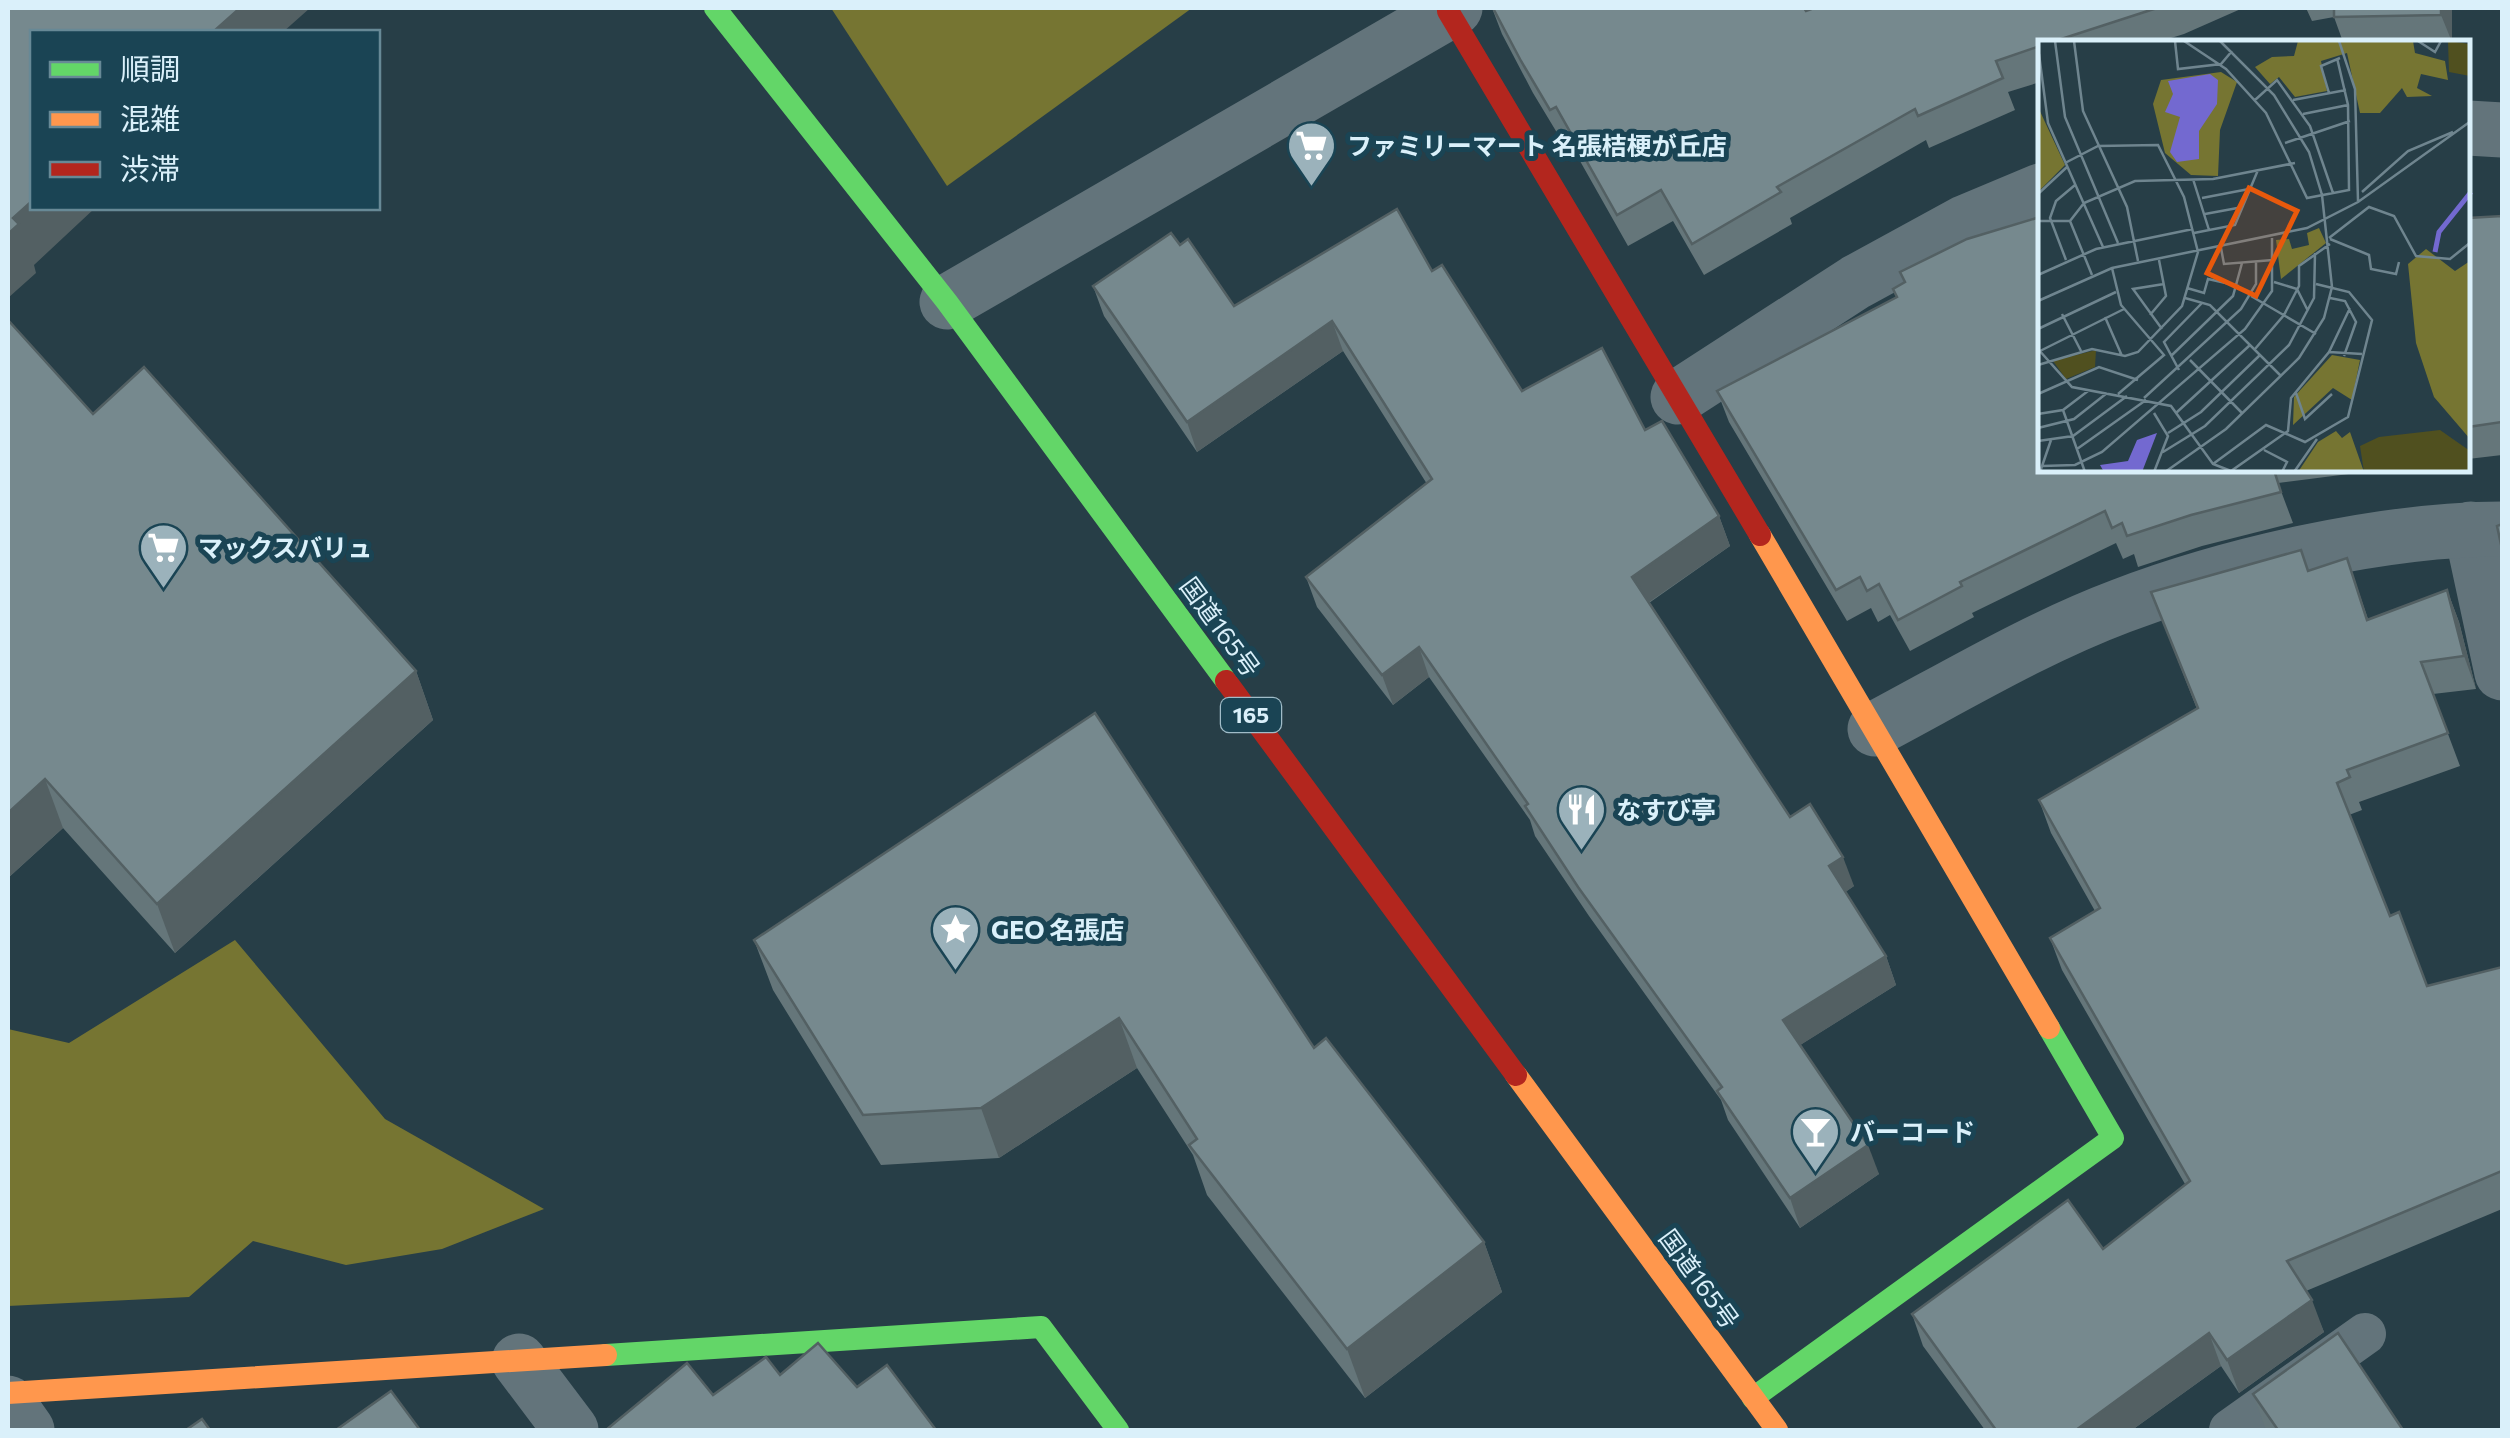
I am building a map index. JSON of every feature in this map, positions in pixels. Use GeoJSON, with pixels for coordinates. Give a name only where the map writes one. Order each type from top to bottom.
{"type":"FeatureCollection","features":[{"type":"Feature","properties":{"kind":"main road","name":"国道165号"},"geometry":{"type":"LineString","coordinates":[[715,8],[947,302],[1777,1430]]}},
{"type":"Feature","properties":{"kind":"main road"},"geometry":{"type":"LineString","coordinates":[[1451,9],[2113,1138],[1753,1398]]}},
{"type":"Feature","properties":{"kind":"main road"},"geometry":{"type":"LineString","coordinates":[[8,1393],[1041,1328],[1118,1430]]}},
{"type":"Feature","properties":{"kind":"street"},"geometry":{"type":"LineString","coordinates":[[947,302],[1451,9]]}},
{"type":"Feature","properties":{"kind":"street"},"geometry":{"type":"LineString","coordinates":[[2470,128],[2502,130]]}},
{"type":"Feature","properties":{"kind":"street"},"geometry":{"type":"LineString","coordinates":[[1678,397],[1856,282],[1966,222],[2038,192]]}},
{"type":"Feature","properties":{"kind":"street"},"geometry":{"type":"LineString","coordinates":[[1875,729],[2120,606],[2282,558],[2487,529],[2502,673]]}},
{"type":"Feature","properties":{"kind":"street"},"geometry":{"type":"LineString","coordinates":[[519,1361],[571,1430]]}},
{"type":"Feature","properties":{"kind":"street"},"geometry":{"type":"LineString","coordinates":[[8,1403],[27,1430]]}},
{"type":"Feature","properties":{"kind":"lane"},"geometry":{"type":"LineString","coordinates":[[2230,1430],[2365,1334]]}},
{"type":"Feature","properties":{"kind":"shaded area"},"geometry":{"type":"Polygon","coordinates":[[[831,8],[1192,8],[947,186],[831,8]]]}},
{"type":"Feature","properties":{"kind":"shaded area"},"geometry":{"type":"Polygon","coordinates":[[[235,940],[385,1119],[544,1209],[442,1249],[346,1265],[253,1241],[189,1297],[8,1306],[8,1029],[69,1043],[235,940]]]}},
{"type":"Feature","properties":{"kind":"building"},"geometry":{"type":"Polygon","coordinates":[[[8,8],[240,8],[215,30],[30,30],[30,203],[13,218],[19,224],[8,234],[8,8]]]}},
{"type":"Feature","properties":{"kind":"building"},"geometry":{"type":"Polygon","coordinates":[[[1493,8],[2157,8],[2058,40],[2038,40],[2038,47],[1996,61],[2003,78],[1918,116],[1915,109],[1777,187],[1781,192],[1692,244],[1661,190],[1617,215],[1556,107],[1550,110],[1493,8]]]}},
{"type":"Feature","properties":{"kind":"building"},"geometry":{"type":"Polygon","coordinates":[[[2334,8],[2441,8],[2441,15],[2334,17],[2334,8]]]}},
{"type":"Feature","properties":{"kind":"building"},"geometry":{"type":"Polygon","coordinates":[[[1397,209],[1432,271],[1442,265],[1522,391],[1602,348],[1645,430],[1662,421],[1719,516],[1632,577],[1790,817],[1810,804],[1843,857],[1829,866],[1886,956],[1783,1020],[1868,1145],[1790,1198],[1717,1091],[1722,1087],[1578,887],[1525,806],[1528,804],[1419,647],[1382,675],[1306,577],[1432,479],[1332,321],[1187,422],[1093,286],[1171,233],[1180,245],[1188,239],[1234,306],[1397,209]]]}},
{"type":"Feature","properties":{"kind":"building"},"geometry":{"type":"Polygon","coordinates":[[[2502,216],[2502,422],[2470,427],[2470,218],[2502,216]]]}},
{"type":"Feature","properties":{"kind":"building"},"geometry":{"type":"Polygon","coordinates":[[[2038,218],[2038,472],[2275,472],[2281,492],[2127,536],[2122,523],[2112,528],[2105,511],[1960,582],[1962,586],[1898,620],[1879,584],[1867,591],[1860,577],[1836,590],[1717,391],[1897,297],[1893,289],[1905,282],[1900,272],[1967,239],[2038,218]]]}},
{"type":"Feature","properties":{"kind":"building","name":"マックスバリュ"},"geometry":{"type":"Polygon","coordinates":[[[8,320],[93,414],[144,367],[416,671],[157,904],[45,779],[8,813],[8,320]]]}},
{"type":"Feature","properties":{"kind":"building"},"geometry":{"type":"Polygon","coordinates":[[[2301,550],[2308,571],[2347,558],[2367,620],[2447,590],[2464,656],[2421,662],[2448,733],[2347,770],[2350,777],[2337,783],[2390,916],[2399,912],[2427,986],[2502,967],[2502,1171],[2287,1261],[2312,1300],[2227,1360],[2209,1333],[2076,1430],[1996,1430],[1912,1314],[2068,1200],[2103,1249],[2190,1181],[2050,938],[2100,908],[2039,800],[2198,708],[2151,592],[2301,550]]]}},
{"type":"Feature","properties":{"kind":"building"},"geometry":{"type":"Polygon","coordinates":[[[1095,713],[1314,1048],[1326,1038],[1484,1242],[1347,1349],[1189,1145],[1197,1139],[1119,1018],[981,1108],[863,1115],[754,940],[1095,713]]]}},
{"type":"Feature","properties":{"kind":"building"},"geometry":{"type":"Polygon","coordinates":[[[2338,1333],[2403,1430],[2278,1430],[2253,1394],[2338,1333]]]}},
{"type":"Feature","properties":{"kind":"building"},"geometry":{"type":"Polygon","coordinates":[[[818,1343],[857,1387],[887,1365],[936,1430],[606,1430],[687,1363],[713,1395],[766,1357],[780,1375],[818,1343]]]}},
{"type":"Feature","properties":{"kind":"building"},"geometry":{"type":"Polygon","coordinates":[[[391,1391],[420,1430],[336,1430],[391,1391]]]}},
{"type":"Feature","properties":{"kind":"building"},"geometry":{"type":"Polygon","coordinates":[[[202,1419],[210,1430],[186,1430],[202,1419]]]}},
{"type":"Feature","properties":{"kind":"traffic: fast"},"geometry":{"type":"LineString","coordinates":[[715,8],[947,302],[1226,681]]}},
{"type":"Feature","properties":{"kind":"traffic: fast"},"geometry":{"type":"LineString","coordinates":[[1753,1398],[2113,1138],[2049,1028]]}},
{"type":"Feature","properties":{"kind":"traffic: fast"},"geometry":{"type":"LineString","coordinates":[[606,1355],[1041,1327],[1118,1430]]}},
{"type":"Feature","properties":{"kind":"traffic: slow"},"geometry":{"type":"LineString","coordinates":[[1760,535],[2049,1028]]}},
{"type":"Feature","properties":{"kind":"traffic: slow"},"geometry":{"type":"LineString","coordinates":[[1516,1075],[1777,1430]]}},
{"type":"Feature","properties":{"kind":"traffic: slow"},"geometry":{"type":"LineString","coordinates":[[8,1393],[606,1355]]}},
{"type":"Feature","properties":{"kind":"traffic: jam"},"geometry":{"type":"LineString","coordinates":[[1448,11],[1760,535]]}},
{"type":"Feature","properties":{"kind":"traffic: jam"},"geometry":{"type":"LineString","coordinates":[[1226,681],[1516,1075]]}},
{"type":"Feature","properties":{"kind":"place","name":"ファミリーマート 名張桔梗が丘店"},"geometry":{"type":"Point","coordinates":[1312,188]}},
{"type":"Feature","properties":{"kind":"place","name":"マックスバリュ"},"geometry":{"type":"Point","coordinates":[163,590]}},
{"type":"Feature","properties":{"kind":"place","name":"なすび亭"},"geometry":{"type":"Point","coordinates":[1581,852]}},
{"type":"Feature","properties":{"kind":"place","name":"GEO 名張店"},"geometry":{"type":"Point","coordinates":[956,972]}},
{"type":"Feature","properties":{"kind":"place","name":"バーコード"},"geometry":{"type":"Point","coordinates":[1815,1174]}}]}
